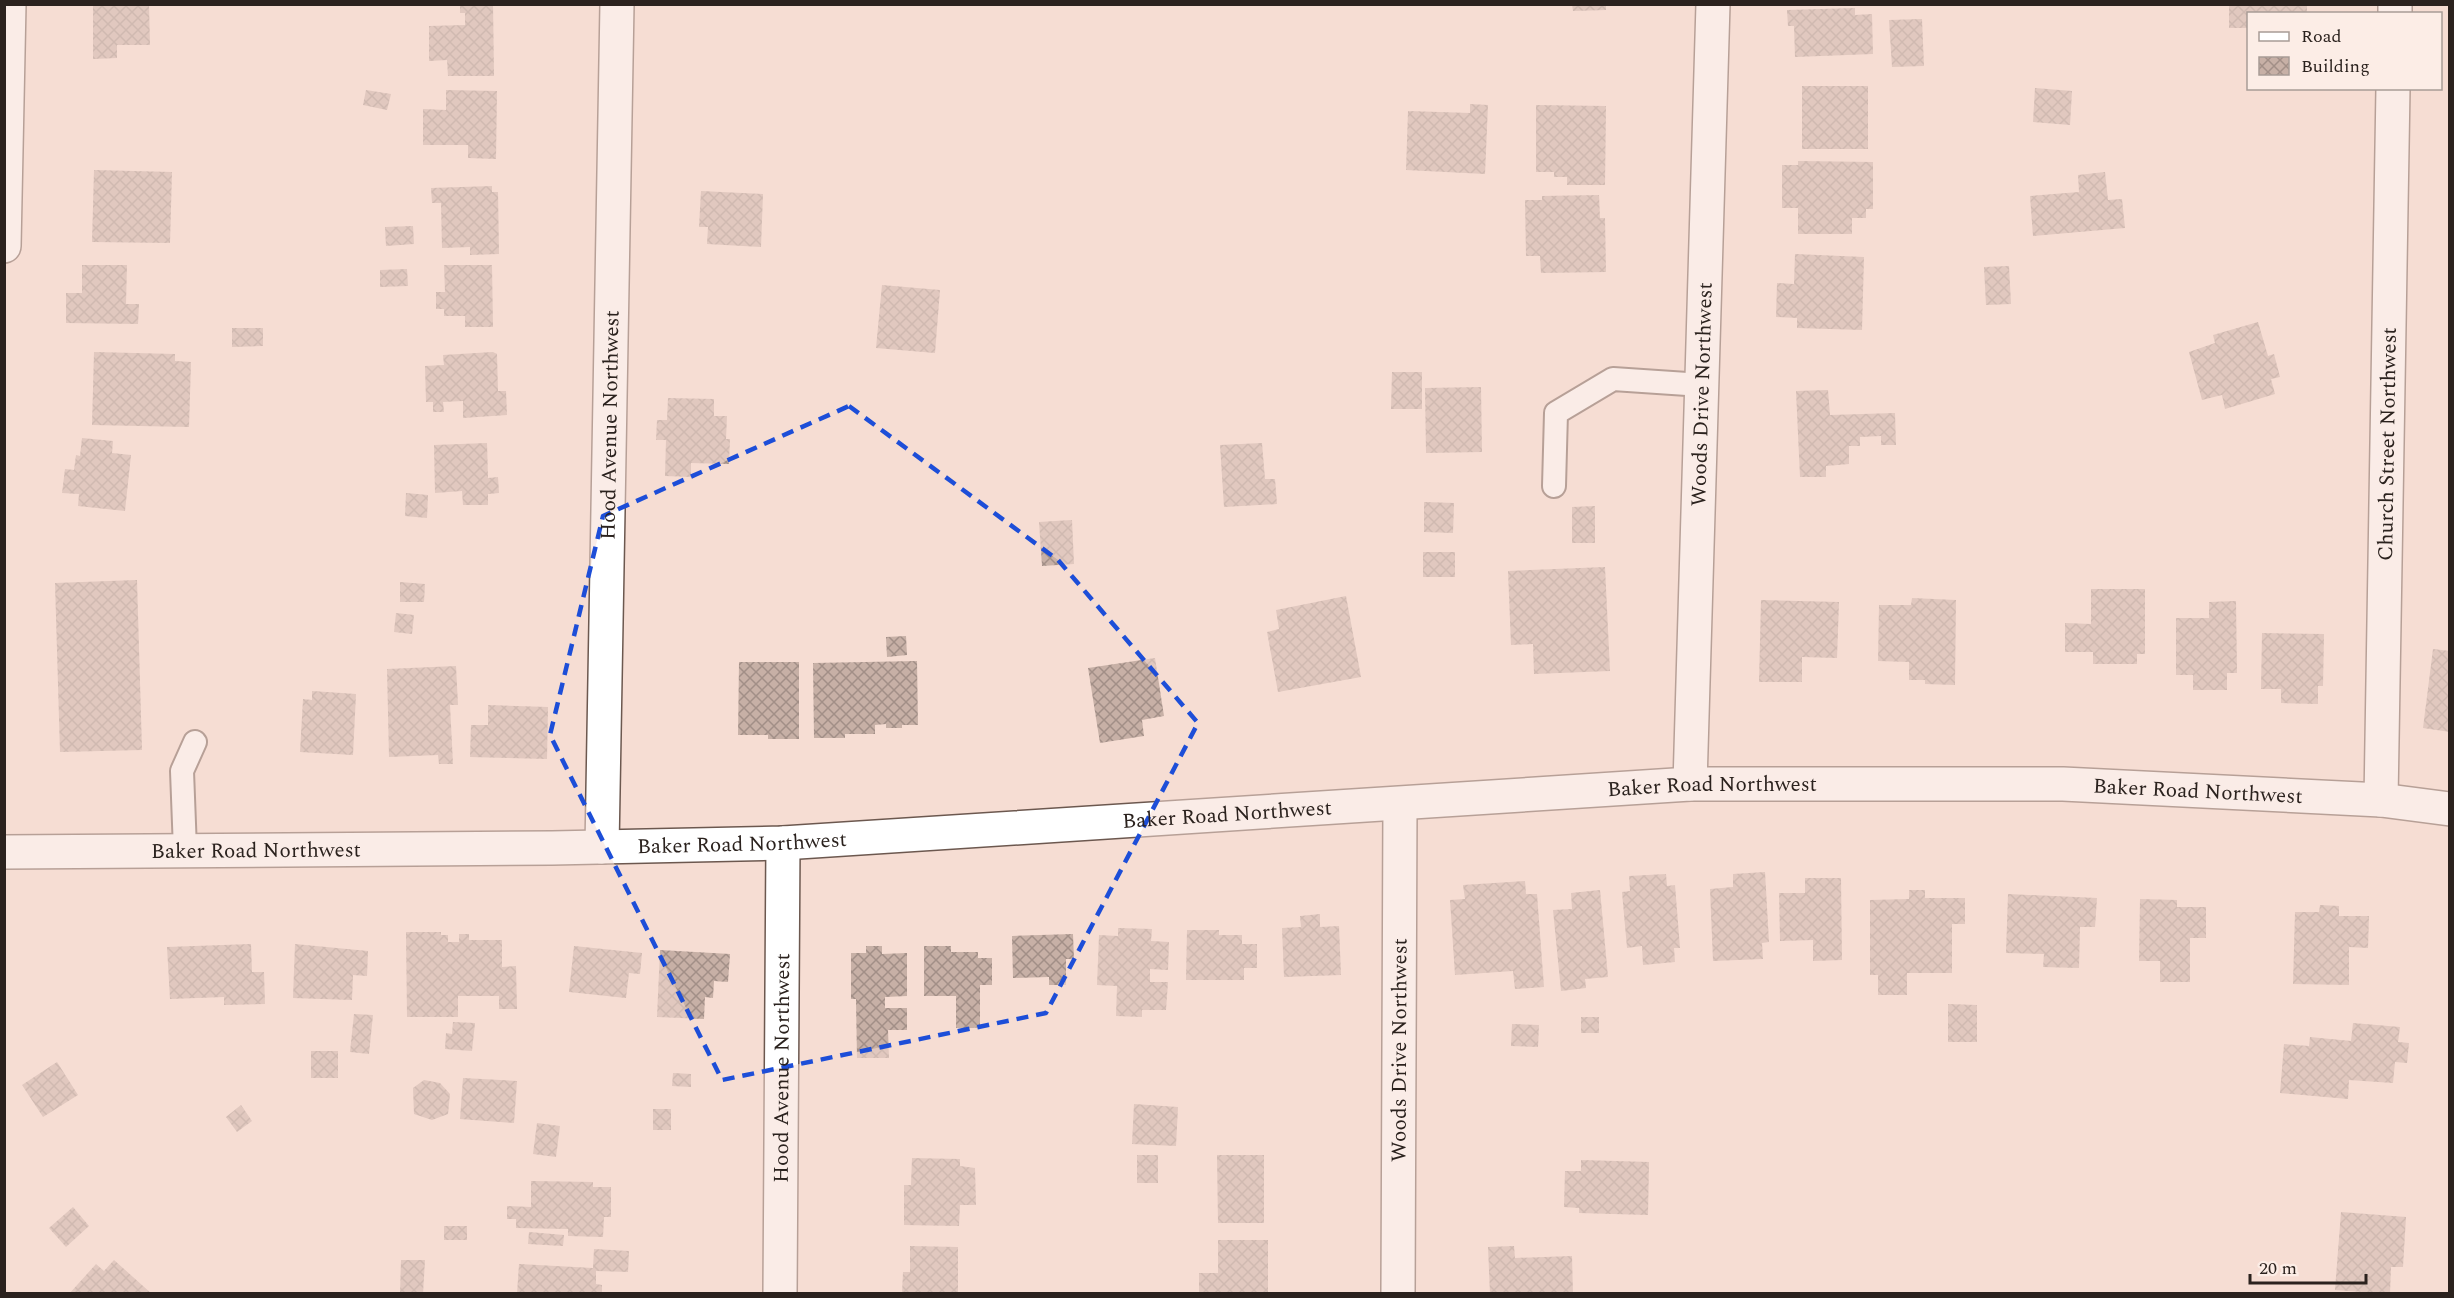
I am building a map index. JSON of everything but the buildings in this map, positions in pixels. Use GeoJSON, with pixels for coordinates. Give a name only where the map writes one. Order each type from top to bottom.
{"type":"FeatureCollection","features":[{"type":"Feature","properties":{"kind":"street"},"geometry":{"type":"LineString","coordinates":[[4,246],[9,4]]}},
{"type":"Feature","properties":{"kind":"street","name":"Hood Avenue Northwest"},"geometry":{"type":"LineString","coordinates":[[602,847],[617,4]]}},
{"type":"Feature","properties":{"kind":"street","name":"Woods Drive Northwest"},"geometry":{"type":"LineString","coordinates":[[1690,784],[1713,4]]}},
{"type":"Feature","properties":{"kind":"street","name":"Church Street Northwest"},"geometry":{"type":"LineString","coordinates":[[2381,800],[2394,90]]}},
{"type":"Feature","properties":{"kind":"street","name":"Baker Road Northwest"},"geometry":{"type":"LineString","coordinates":[[4,852],[602,847],[783,843],[1690,784],[2063,784],[2381,800],[2450,809]]}},
{"type":"Feature","properties":{"kind":"street","name":"Woods Drive Northwest"},"geometry":{"type":"LineString","coordinates":[[1398,1293],[1400,804]]}},
{"type":"Feature","properties":{"kind":"street","name":"Hood Avenue Northwest"},"geometry":{"type":"LineString","coordinates":[[780,1293],[783,843]]}},
{"type":"Feature","properties":{"kind":"lane"},"geometry":{"type":"LineString","coordinates":[[1554,486],[1556,413],[1613,379],[1702,385]]}},
{"type":"Feature","properties":{"kind":"lane"},"geometry":{"type":"LineString","coordinates":[[185,850],[182,771],[195,742]]}},
{"type":"Feature","properties":{"kind":"highlighted area"},"geometry":{"type":"Polygon","coordinates":[[[849,406],[1058,560],[1198,723],[1046,1013],[722,1080],[550,735],[603,516],[849,406]]]}}]}
